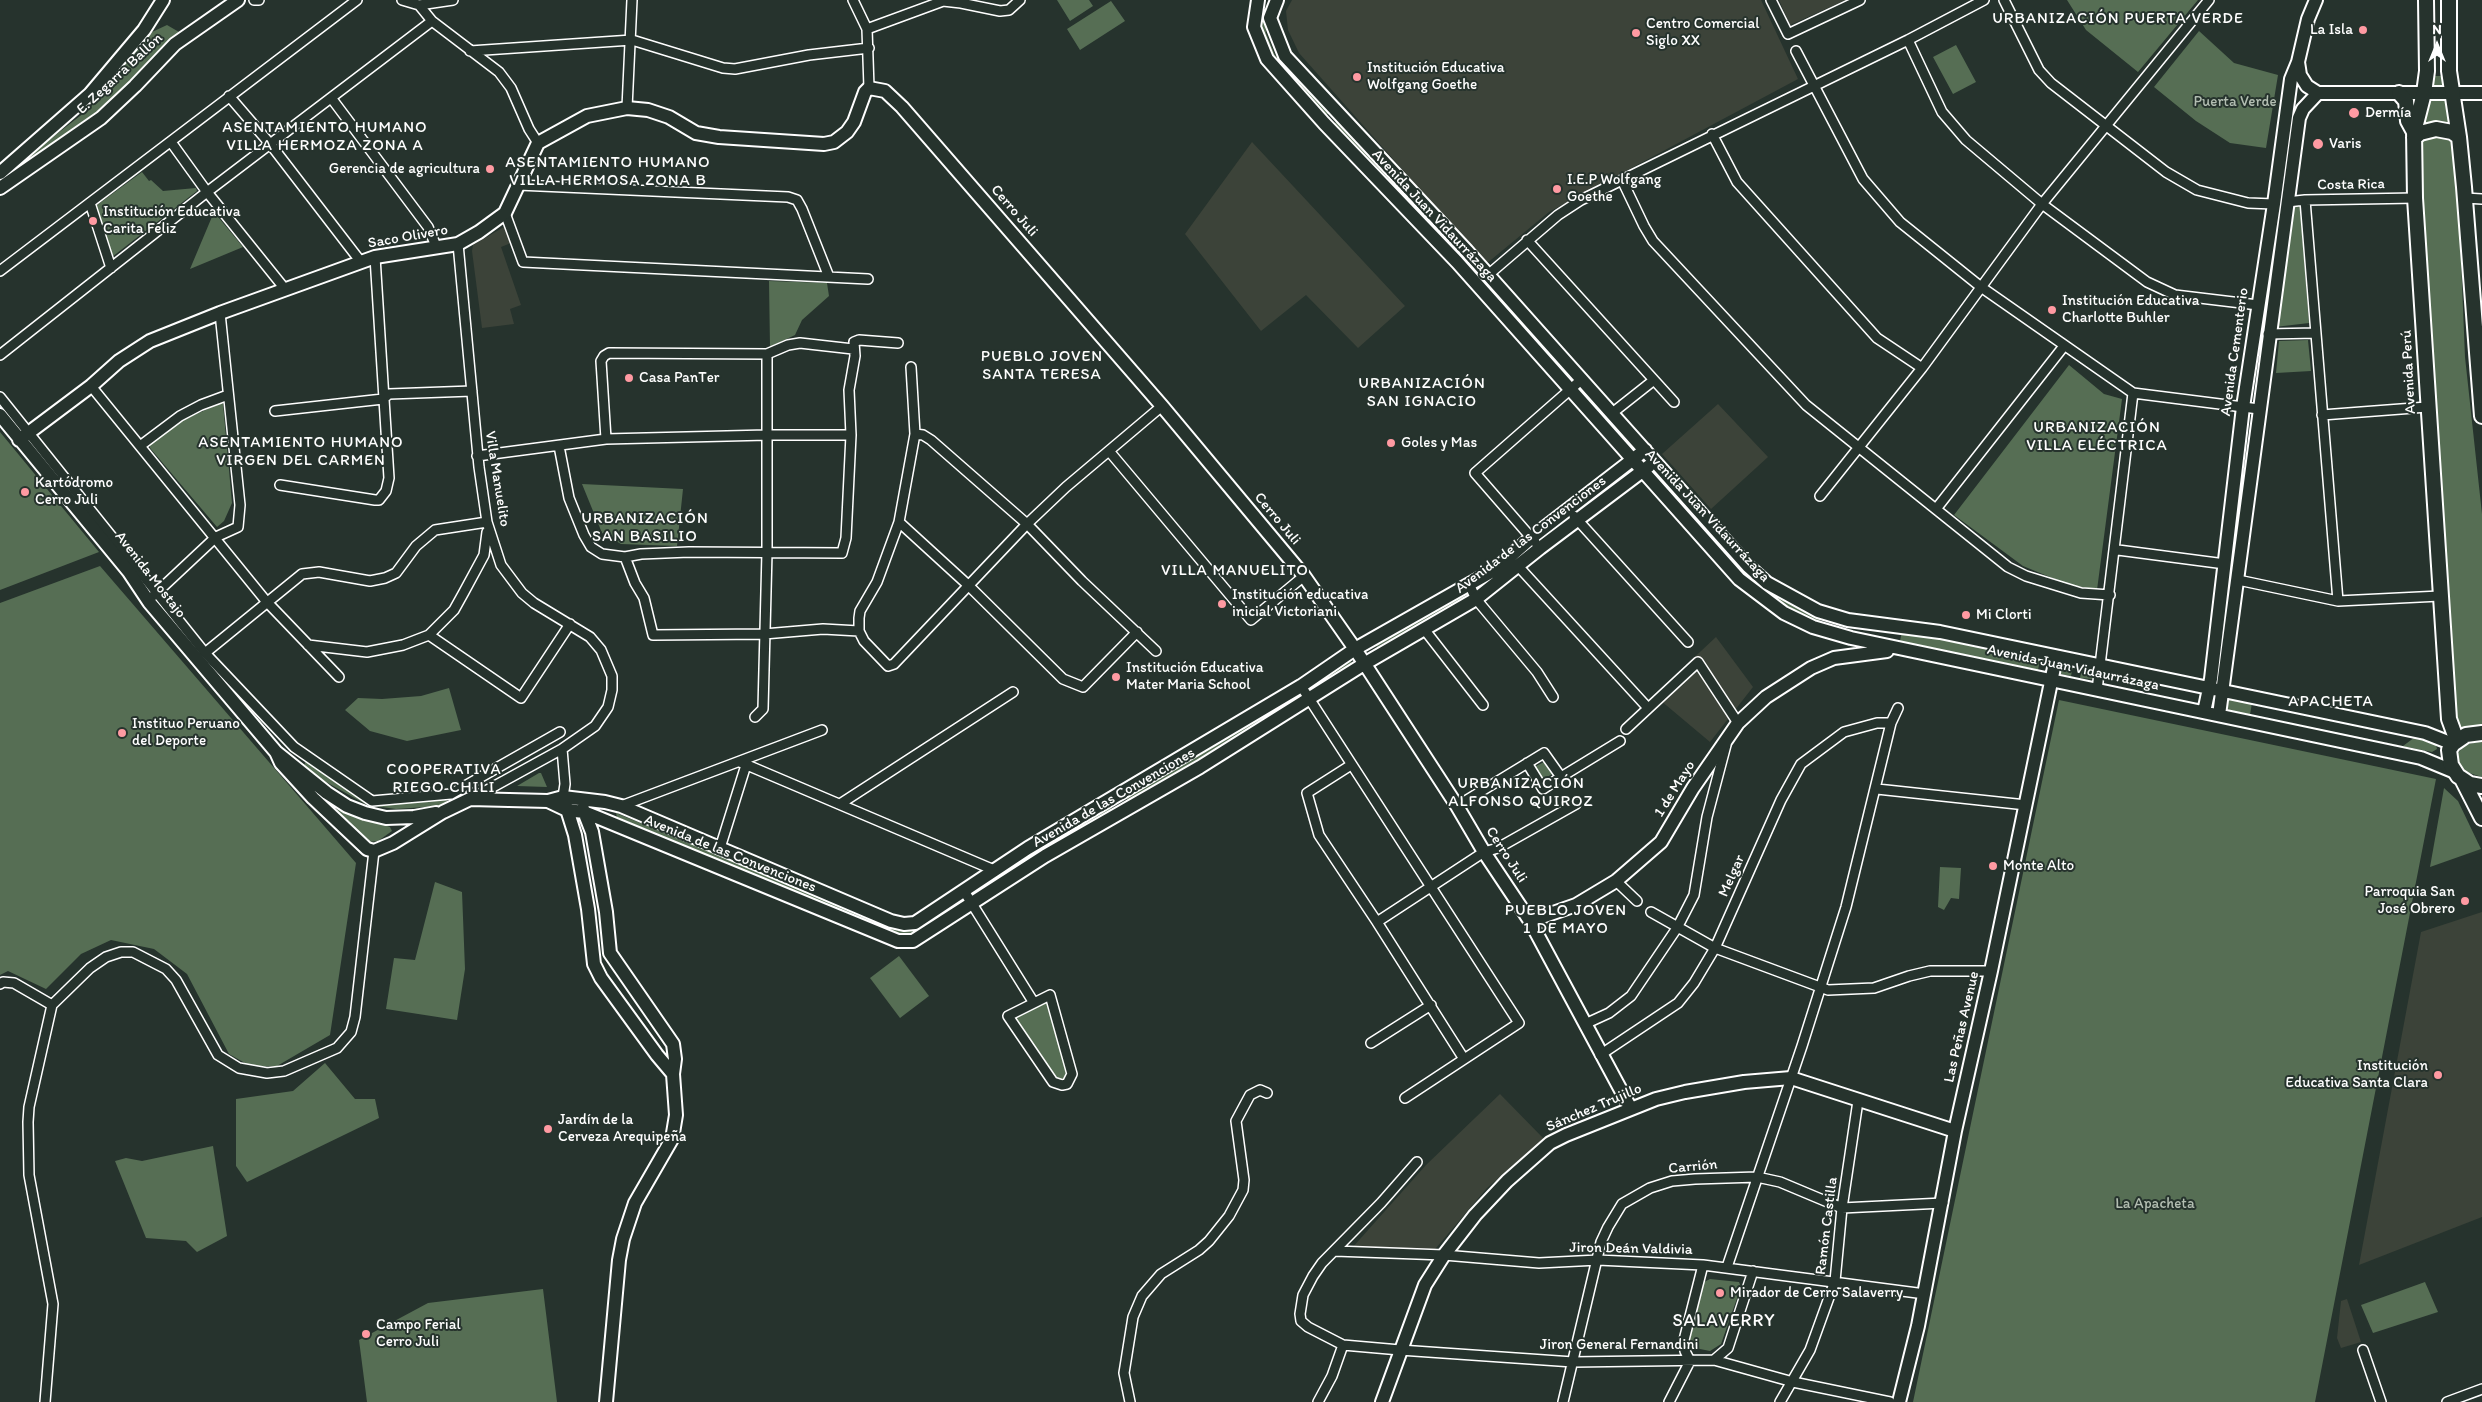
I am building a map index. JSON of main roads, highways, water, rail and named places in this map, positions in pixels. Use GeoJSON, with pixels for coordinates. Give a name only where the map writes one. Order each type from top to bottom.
{"type":"FeatureCollection","features":[{"type":"Feature","properties":{"kind":"main road","name":"Avenida Perú"},"geometry":{"type":"LineString","coordinates":[[2426,0],[2427,71],[2414,135],[2427,407],[2449,719],[2455,742],[2449,750],[2449,757],[2482,818]]}},
{"type":"Feature","properties":{"kind":"main road"},"geometry":{"type":"LineString","coordinates":[[2448,0],[2449,71],[2459,137],[2465,198],[2482,416]]}},
{"type":"Feature","properties":{"kind":"main road"},"geometry":{"type":"LineString","coordinates":[[2398,93],[2406,101],[2408,120],[2414,135],[2436,129],[2452,132],[2459,137]]}},
{"type":"Feature","properties":{"kind":"main road"},"geometry":{"type":"LineString","coordinates":[[2455,742],[2466,736],[2482,733]]}},
{"type":"Feature","properties":{"kind":"main road"},"geometry":{"type":"LineString","coordinates":[[2458,775],[2470,784],[2482,786]]}},
{"type":"Feature","properties":{"kind":"place","name":"La Isla"},"geometry":{"type":"Point","coordinates":[2363,30]}},
{"type":"Feature","properties":{"kind":"place","name":"Centro Comercial Siglo XX"},"geometry":{"type":"Point","coordinates":[1636,33]}},
{"type":"Feature","properties":{"kind":"place","name":"Institución Educativa Wolfgang Goethe"},"geometry":{"type":"Point","coordinates":[1357,77]}},
{"type":"Feature","properties":{"kind":"place","name":"Dermía"},"geometry":{"type":"Point","coordinates":[2354,113]}},
{"type":"Feature","properties":{"kind":"place","name":"Varis"},"geometry":{"type":"Point","coordinates":[2318,144]}},
{"type":"Feature","properties":{"kind":"place","name":"Gerencia de agricultura"},"geometry":{"type":"Point","coordinates":[490,169]}},
{"type":"Feature","properties":{"kind":"place","name":"I.E.P Wolfgang Goethe"},"geometry":{"type":"Point","coordinates":[1557,189]}},
{"type":"Feature","properties":{"kind":"place","name":"Institución Educativa Carita Feliz"},"geometry":{"type":"Point","coordinates":[93,221]}},
{"type":"Feature","properties":{"kind":"place","name":"Institución Educativa Charlotte Buhler"},"geometry":{"type":"Point","coordinates":[2052,310]}},
{"type":"Feature","properties":{"kind":"place","name":"Casa PanTer"},"geometry":{"type":"Point","coordinates":[629,378]}},
{"type":"Feature","properties":{"kind":"place","name":"Goles y Mas"},"geometry":{"type":"Point","coordinates":[1391,443]}},
{"type":"Feature","properties":{"kind":"place","name":"Kartódromo Cerro Juli"},"geometry":{"type":"Point","coordinates":[25,492]}},
{"type":"Feature","properties":{"kind":"place","name":"Institución educativa inicial Victoriani"},"geometry":{"type":"Point","coordinates":[1222,604]}},
{"type":"Feature","properties":{"kind":"place","name":"Mi Clorti"},"geometry":{"type":"Point","coordinates":[1966,615]}},
{"type":"Feature","properties":{"kind":"place","name":"Institución Educativa Mater Maria School"},"geometry":{"type":"Point","coordinates":[1116,677]}},
{"type":"Feature","properties":{"kind":"place","name":"Instituo Peruano del Deporte"},"geometry":{"type":"Point","coordinates":[122,733]}},
{"type":"Feature","properties":{"kind":"place","name":"Monte Alto"},"geometry":{"type":"Point","coordinates":[1993,866]}},
{"type":"Feature","properties":{"kind":"place","name":"Parroquia San José Obrero"},"geometry":{"type":"Point","coordinates":[2465,901]}},
{"type":"Feature","properties":{"kind":"place","name":"Institución Educativa Santa Clara"},"geometry":{"type":"Point","coordinates":[2438,1075]}},
{"type":"Feature","properties":{"kind":"place","name":"Jardín de la Cerveza Arequipeña"},"geometry":{"type":"Point","coordinates":[548,1129]}},
{"type":"Feature","properties":{"kind":"place","name":"Mirador de Cerro Salaverry"},"geometry":{"type":"Point","coordinates":[1720,1293]}},
{"type":"Feature","properties":{"kind":"place","name":"Campo Ferial Cerro Juli"},"geometry":{"type":"Point","coordinates":[366,1334]}},
{"type":"Feature","properties":{"kind":"district","name":"URBANIZACIÓN PUERTA VERDE"},"geometry":{"type":"Point","coordinates":[2118,19]}},
{"type":"Feature","properties":{"kind":"district","name":"ASENTAMIENTO HUMANO VILLA HERMOZA ZONA A"},"geometry":{"type":"Point","coordinates":[325,137]}},
{"type":"Feature","properties":{"kind":"district","name":"ASENTAMIENTO HUMANO VILLA HERMOSA ZONA B"},"geometry":{"type":"Point","coordinates":[608,172]}},
{"type":"Feature","properties":{"kind":"district","name":"PUEBLO JOVEN SANTA TERESA"},"geometry":{"type":"Point","coordinates":[1042,366]}},
{"type":"Feature","properties":{"kind":"district","name":"URBANIZACIÓN SAN IGNACIO"},"geometry":{"type":"Point","coordinates":[1422,393]}},
{"type":"Feature","properties":{"kind":"district","name":"URBANIZACIÓN VILLA ELÉCTRICA"},"geometry":{"type":"Point","coordinates":[2097,437]}},
{"type":"Feature","properties":{"kind":"district","name":"ASENTAMIENTO HUMANO VIRGEN DEL CARMEN"},"geometry":{"type":"Point","coordinates":[301,452]}},
{"type":"Feature","properties":{"kind":"district","name":"URBANIZACIÓN SAN BASILIO"},"geometry":{"type":"Point","coordinates":[645,528]}},
{"type":"Feature","properties":{"kind":"district","name":"VILLA MANUELITO"},"geometry":{"type":"Point","coordinates":[1235,571]}},
{"type":"Feature","properties":{"kind":"district","name":"APACHETA"},"geometry":{"type":"Point","coordinates":[2331,702]}},
{"type":"Feature","properties":{"kind":"district","name":"COOPERATIVA RIEGO CHILI"},"geometry":{"type":"Point","coordinates":[444,779]}},
{"type":"Feature","properties":{"kind":"district","name":"URBANIZACIÓN ALFONSO QUIROZ"},"geometry":{"type":"Point","coordinates":[1521,793]}},
{"type":"Feature","properties":{"kind":"district","name":"PUEBLO JOVEN 1 DE MAYO"},"geometry":{"type":"Point","coordinates":[1566,920]}},
{"type":"Feature","properties":{"kind":"district","name":"SALAVERRY"},"geometry":{"type":"Point","coordinates":[1724,1321]}},
{"type":"Feature","properties":{"kind":"park label","name":"Puerta Verde"},"geometry":{"type":"Point","coordinates":[2235,102]}},
{"type":"Feature","properties":{"kind":"park label","name":"La Apacheta"},"geometry":{"type":"Point","coordinates":[2155,1204]}}]}
